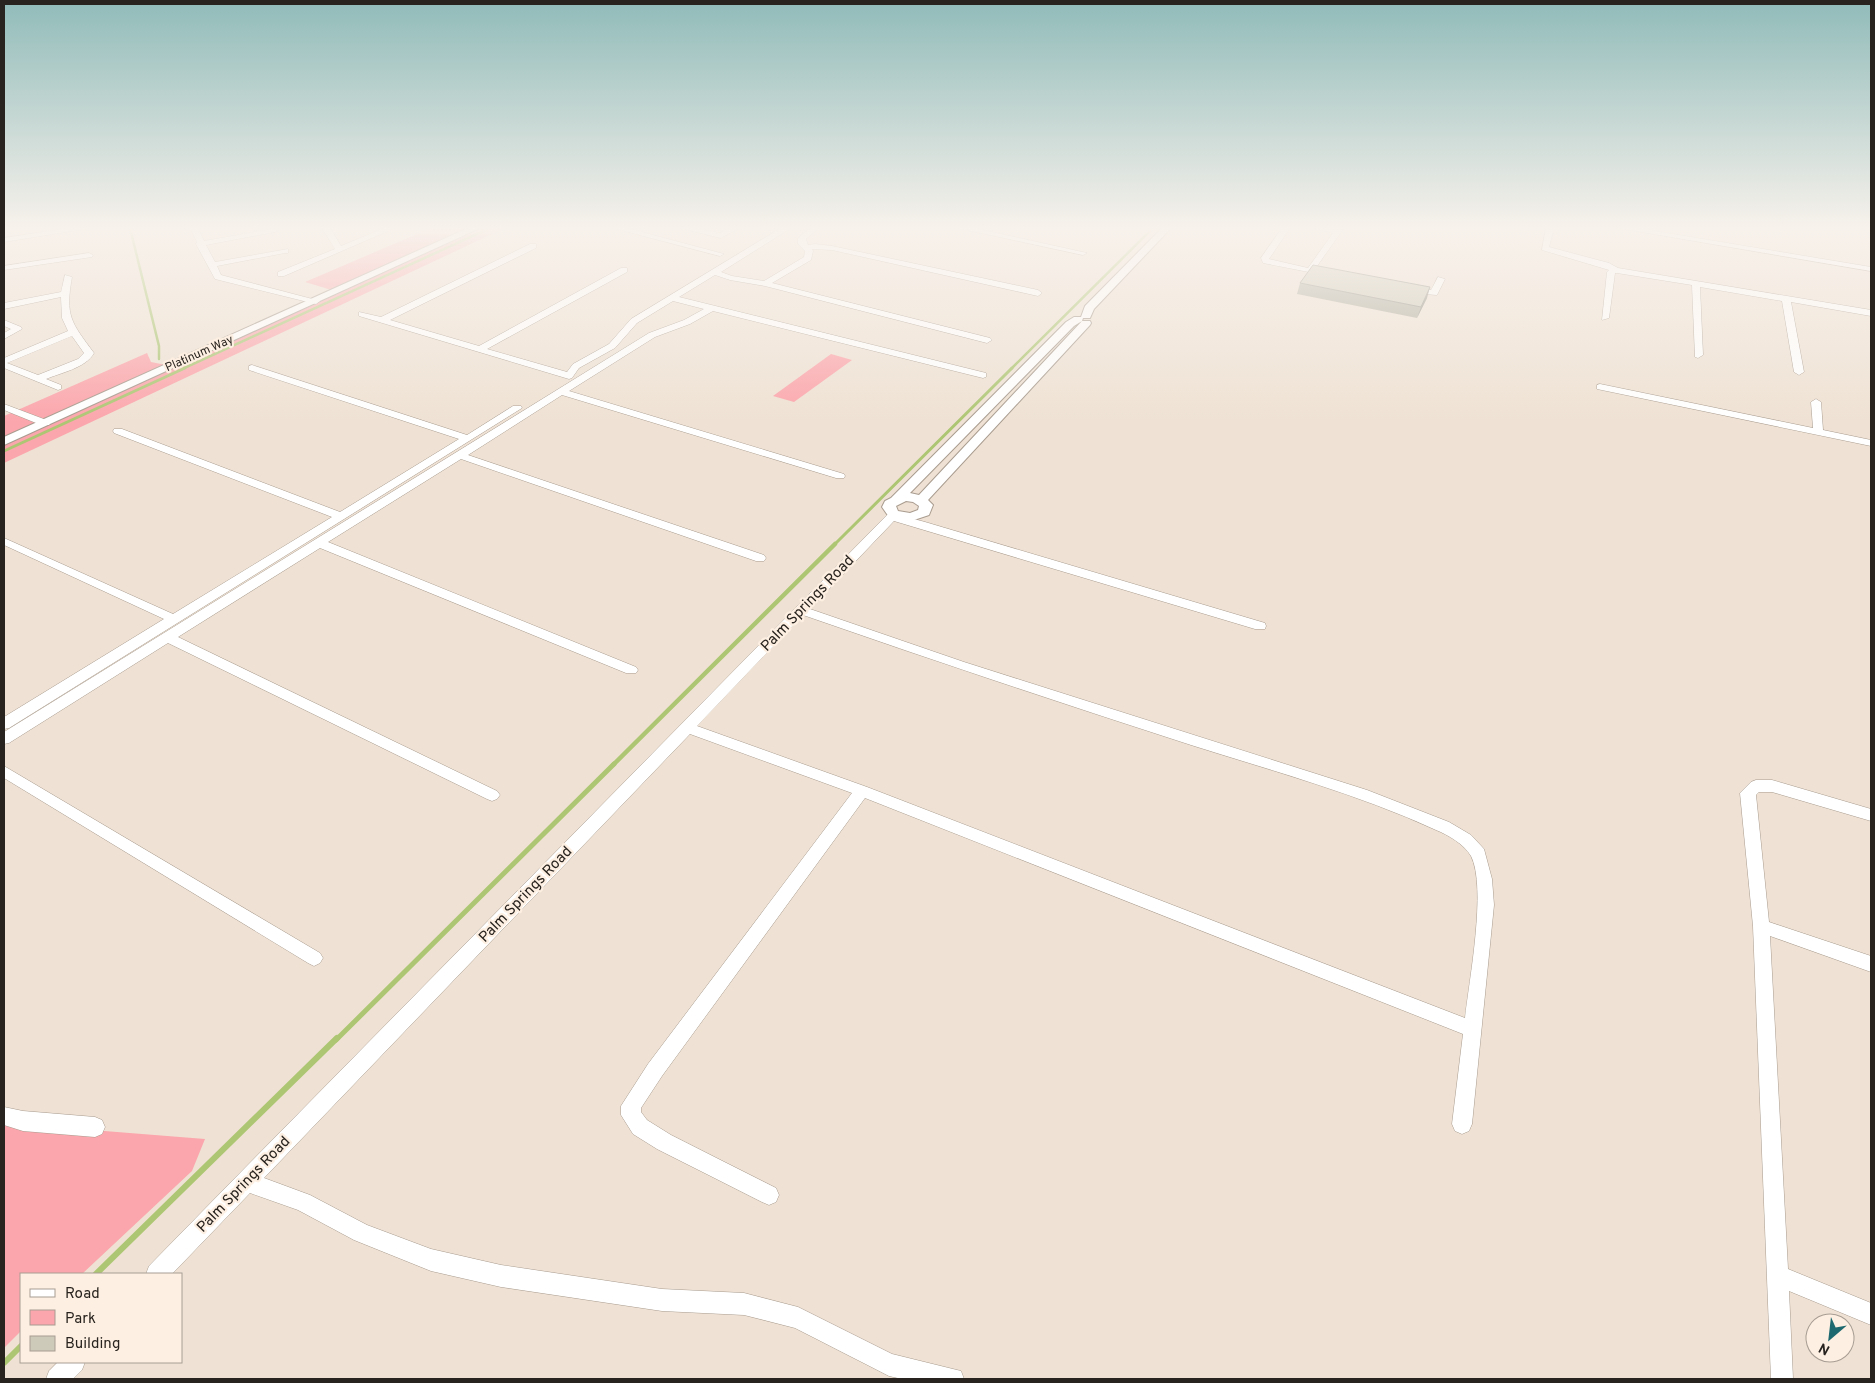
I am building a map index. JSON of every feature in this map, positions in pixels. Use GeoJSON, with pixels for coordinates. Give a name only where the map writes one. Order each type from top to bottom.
{"type":"FeatureCollection","features":[{"type":"Feature","properties":{"kind":"street"},"geometry":{"type":"LineString","coordinates":[[281,293],[316,301]]}},
{"type":"Feature","properties":{"kind":"street","name":"Platinum Way"},"geometry":{"type":"LineString","coordinates":[[4,441],[335,293]]}},
{"type":"Feature","properties":{"kind":"street"},"geometry":{"type":"LineString","coordinates":[[382,320],[438,293]]}},
{"type":"Feature","properties":{"kind":"street"},"geometry":{"type":"LineString","coordinates":[[480,349],[583,293]]}},
{"type":"Feature","properties":{"kind":"street"},"geometry":{"type":"LineString","coordinates":[[4,724],[569,376],[576,366],[612,346],[634,321],[680,293]]}},
{"type":"Feature","properties":{"kind":"street"},"geometry":{"type":"LineString","coordinates":[[799,293],[987,340]]}},
{"type":"Feature","properties":{"kind":"street"},"geometry":{"type":"LineString","coordinates":[[921,500],[1084,320],[1089,308],[1104,293]]}},
{"type":"Feature","properties":{"kind":"street"},"geometry":{"type":"LineString","coordinates":[[1605,318],[1608,293]]}},
{"type":"Feature","properties":{"kind":"street"},"geometry":{"type":"LineString","coordinates":[[1696,293],[1698,355]]}},
{"type":"Feature","properties":{"kind":"street"},"geometry":{"type":"LineString","coordinates":[[1751,293],[1871,313]]}},
{"type":"Feature","properties":{"kind":"street"},"geometry":{"type":"LineString","coordinates":[[4,306],[65,294],[65,317],[89,354],[87,357],[37,379]]}},
{"type":"Feature","properties":{"kind":"street"},"geometry":{"type":"LineString","coordinates":[[671,298],[983,375]]}},
{"type":"Feature","properties":{"kind":"street"},"geometry":{"type":"LineString","coordinates":[[1786,298],[1799,372]]}},
{"type":"Feature","properties":{"kind":"street"},"geometry":{"type":"LineString","coordinates":[[4,739],[652,335],[687,322],[712,308]]}},
{"type":"Feature","properties":{"kind":"street"},"geometry":{"type":"LineString","coordinates":[[362,314],[569,376]]}},
{"type":"Feature","properties":{"kind":"street"},"geometry":{"type":"LineString","coordinates":[[894,510],[1017,377],[1070,324],[1084,320]]}},
{"type":"Feature","properties":{"kind":"street"},"geometry":{"type":"LineString","coordinates":[[4,323],[18,329],[4,336]]}},
{"type":"Feature","properties":{"kind":"street"},"geometry":{"type":"LineString","coordinates":[[4,361],[73,332]]}},
{"type":"Feature","properties":{"kind":"street"},"geometry":{"type":"LineString","coordinates":[[4,365],[58,388]]}},
{"type":"Feature","properties":{"kind":"street"},"geometry":{"type":"LineString","coordinates":[[252,368],[467,438]]}},
{"type":"Feature","properties":{"kind":"street"},"geometry":{"type":"LineString","coordinates":[[1600,387],[1871,444]]}},
{"type":"Feature","properties":{"kind":"street"},"geometry":{"type":"LineString","coordinates":[[561,392],[840,476]]}},
{"type":"Feature","properties":{"kind":"street"},"geometry":{"type":"LineString","coordinates":[[1816,402],[1818,432]]}},
{"type":"Feature","properties":{"kind":"street"},"geometry":{"type":"LineString","coordinates":[[4,407],[45,423]]}},
{"type":"Feature","properties":{"kind":"street"},"geometry":{"type":"LineString","coordinates":[[118,431],[341,516]]}},
{"type":"Feature","properties":{"kind":"street"},"geometry":{"type":"LineString","coordinates":[[459,455],[760,558]]}},
{"type":"Feature","properties":{"kind":"street"},"geometry":{"type":"LineString","coordinates":[[910,497],[921,500],[926,505],[926,509],[921,514],[905,517],[894,510],[910,497]]}},
{"type":"Feature","properties":{"kind":"street"},"geometry":{"type":"LineString","coordinates":[[894,510],[930,527],[1260,626]]}},
{"type":"Feature","properties":{"kind":"street","name":"Palm Springs Road"},"geometry":{"type":"LineString","coordinates":[[158,1273],[801,610],[894,510]]}},
{"type":"Feature","properties":{"kind":"street"},"geometry":{"type":"LineString","coordinates":[[4,541],[174,619]]}},
{"type":"Feature","properties":{"kind":"street"},"geometry":{"type":"LineString","coordinates":[[319,543],[631,670]]}},
{"type":"Feature","properties":{"kind":"street"},"geometry":{"type":"LineString","coordinates":[[801,610],[959,665],[1362,794],[1444,826],[1464,839],[1478,854],[1484,879],[1486,905],[1462,1124]]}},
{"type":"Feature","properties":{"kind":"street"},"geometry":{"type":"LineString","coordinates":[[168,637],[492,795]]}},
{"type":"Feature","properties":{"kind":"street"},"geometry":{"type":"LineString","coordinates":[[686,727],[862,791],[1472,1029]]}},
{"type":"Feature","properties":{"kind":"street"},"geometry":{"type":"LineString","coordinates":[[4,771],[314,958]]}},
{"type":"Feature","properties":{"kind":"street"},"geometry":{"type":"LineString","coordinates":[[1782,1379],[1761,926],[1748,793],[1756,786],[1772,786],[1871,815]]}},
{"type":"Feature","properties":{"kind":"street"},"geometry":{"type":"LineString","coordinates":[[769,1195],[664,1142],[640,1127],[631,1115],[631,1106],[655,1070],[862,791]]}},
{"type":"Feature","properties":{"kind":"street"},"geometry":{"type":"LineString","coordinates":[[1761,926],[1871,964]]}},
{"type":"Feature","properties":{"kind":"street"},"geometry":{"type":"LineString","coordinates":[[4,1116],[23,1121],[95,1127]]}},
{"type":"Feature","properties":{"kind":"street"},"geometry":{"type":"LineString","coordinates":[[246,1182],[303,1202],[361,1232],[431,1260],[502,1276],[662,1300],[744,1304],[798,1318],[889,1365],[953,1379]]}},
{"type":"Feature","properties":{"kind":"street"},"geometry":{"type":"LineString","coordinates":[[1777,1275],[1871,1314]]}},
{"type":"Feature","properties":{"kind":"street"},"geometry":{"type":"LineString","coordinates":[[57,1379],[73,1363]]}},
{"type":"Feature","properties":{"kind":"green space"},"geometry":{"type":"Polygon","coordinates":[[[337,293],[367,293],[4,463],[4,416],[147,353],[151,362],[176,367],[337,293]]]}},
{"type":"Feature","properties":{"kind":"green space"},"geometry":{"type":"Polygon","coordinates":[[[831,354],[852,360],[794,402],[773,396],[831,354]]]}},
{"type":"Feature","properties":{"kind":"green space"},"geometry":{"type":"Polygon","coordinates":[[[4,1123],[205,1139],[192,1171],[83,1273],[20,1273],[20,1332],[4,1348],[4,1123]]]}},
{"type":"Feature","properties":{"kind":"building"},"geometry":{"type":"Polygon","coordinates":[[[1348,293],[1428,293],[1421,307],[1348,293]]]}},
{"type":"Feature","properties":{"kind":"waterway"},"geometry":{"type":"LineString","coordinates":[[146,293],[159,346],[159,359]]}},
{"type":"Feature","properties":{"kind":"waterway"},"geometry":{"type":"LineString","coordinates":[[182,369],[349,293]]}},
{"type":"Feature","properties":{"kind":"waterway"},"geometry":{"type":"LineString","coordinates":[[1011,369],[1088,293]]}},
{"type":"Feature","properties":{"kind":"waterway"},"geometry":{"type":"LineString","coordinates":[[4,451],[185,368]]}},
{"type":"Feature","properties":{"kind":"waterway"},"geometry":{"type":"LineString","coordinates":[[834,545],[1012,368]]}},
{"type":"Feature","properties":{"kind":"waterway"},"geometry":{"type":"LineString","coordinates":[[613,765],[835,544]]}},
{"type":"Feature","properties":{"kind":"waterway"},"geometry":{"type":"LineString","coordinates":[[336,1040],[614,764]]}},
{"type":"Feature","properties":{"kind":"waterway"},"geometry":{"type":"LineString","coordinates":[[97,1273],[337,1038]]}},
{"type":"Feature","properties":{"kind":"waterway"},"geometry":{"type":"LineString","coordinates":[[4,1363],[20,1347]]}}]}
